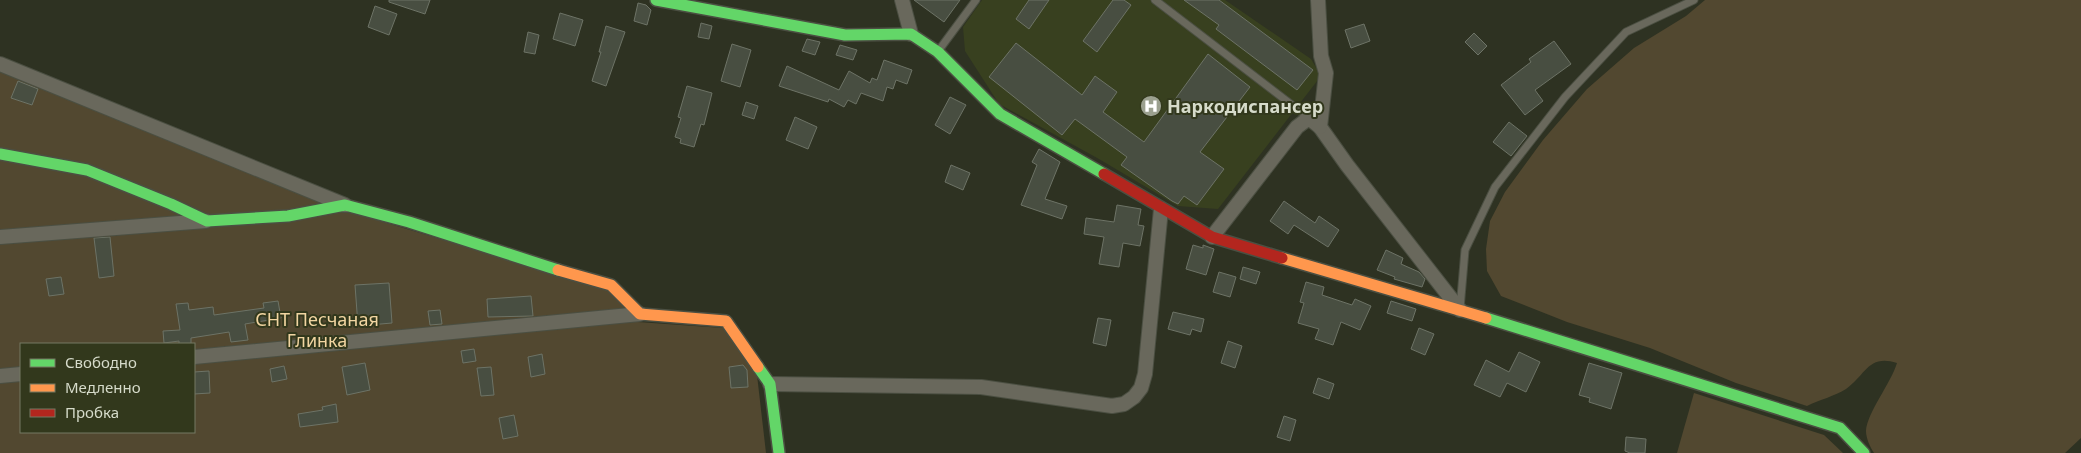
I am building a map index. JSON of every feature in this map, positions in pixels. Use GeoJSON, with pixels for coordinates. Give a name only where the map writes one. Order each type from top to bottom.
{"type":"FeatureCollection","features":[{"type":"Feature","properties":{"kind":"street"},"geometry":{"type":"LineString","coordinates":[[656,0],[846,35],[911,34],[938,52],[1000,114],[1212,237],[1460,310],[1840,428],[1864,453]]}},
{"type":"Feature","properties":{"kind":"street"},"geometry":{"type":"LineString","coordinates":[[902,0],[911,34]]}},
{"type":"Feature","properties":{"kind":"street"},"geometry":{"type":"LineString","coordinates":[[1314,122],[1326,73],[1321,56],[1318,0]]}},
{"type":"Feature","properties":{"kind":"street"},"geometry":{"type":"LineString","coordinates":[[0,64],[344,204],[409,222],[505,254],[611,285],[640,314]]}},
{"type":"Feature","properties":{"kind":"street"},"geometry":{"type":"LineString","coordinates":[[1212,237],[1297,128],[1314,122]]}},
{"type":"Feature","properties":{"kind":"street"},"geometry":{"type":"LineString","coordinates":[[1314,122],[1460,310]]}},
{"type":"Feature","properties":{"kind":"street"},"geometry":{"type":"LineString","coordinates":[[0,154],[86,170],[171,204],[206,221]]}},
{"type":"Feature","properties":{"kind":"street"},"geometry":{"type":"LineString","coordinates":[[0,237],[288,216],[344,204]]}},
{"type":"Feature","properties":{"kind":"street"},"geometry":{"type":"LineString","coordinates":[[770,384],[981,387],[1101,406],[1124,404],[1134,397],[1140,388],[1145,374],[1161,209]]}},
{"type":"Feature","properties":{"kind":"street"},"geometry":{"type":"LineString","coordinates":[[195,357],[640,314],[726,321],[770,384],[779,453]]}},
{"type":"Feature","properties":{"kind":"street"},"geometry":{"type":"LineString","coordinates":[[0,376],[20,374]]}},
{"type":"Feature","properties":{"kind":"lane"},"geometry":{"type":"LineString","coordinates":[[938,52],[976,0]]}},
{"type":"Feature","properties":{"kind":"lane"},"geometry":{"type":"LineString","coordinates":[[1156,0],[1314,122]]}},
{"type":"Feature","properties":{"kind":"lane"},"geometry":{"type":"LineString","coordinates":[[1460,310],[1465,250],[1495,187],[1565,97],[1626,32],[1694,0]]}},
{"type":"Feature","properties":{"kind":"shaded area","name":"Наркодиспансер"},"geometry":{"type":"Polygon","coordinates":[[[982,0],[1225,0],[1311,59],[1321,76],[1218,209],[1178,206],[1099,159],[999,104],[965,51],[963,27],[982,0]]]}},
{"type":"Feature","properties":{"kind":"green space"},"geometry":{"type":"Polygon","coordinates":[[[1705,0],[2081,0],[2081,438],[2065,453],[1874,453],[1867,437],[1867,424],[1897,363],[1880,361],[1873,364],[1846,389],[1807,406],[1736,383],[1650,348],[1567,322],[1501,296],[1487,271],[1486,249],[1490,221],[1505,192],[1543,140],[1587,89],[1634,48],[1686,16],[1705,0]]]}},
{"type":"Feature","properties":{"kind":"green space","name":"СНТ Песчаная Глинка"},"geometry":{"type":"Polygon","coordinates":[[[0,70],[347,211],[610,290],[638,322],[723,328],[757,375],[766,453],[0,453],[0,70]]]}},
{"type":"Feature","properties":{"kind":"green space"},"geometry":{"type":"Polygon","coordinates":[[[1694,393],[1824,435],[1843,453],[1677,453],[1694,393]]]}},
{"type":"Feature","properties":{"kind":"building"},"geometry":{"type":"Polygon","coordinates":[[[389,0],[430,0],[425,14],[389,2],[389,0]]]}},
{"type":"Feature","properties":{"kind":"building"},"geometry":{"type":"Polygon","coordinates":[[[914,0],[960,0],[944,22],[914,0]]]}},
{"type":"Feature","properties":{"kind":"building"},"geometry":{"type":"Polygon","coordinates":[[[1029,0],[1049,0],[1029,29],[1016,19],[1029,0]]]}},
{"type":"Feature","properties":{"kind":"building"},"geometry":{"type":"Polygon","coordinates":[[[1113,0],[1124,0],[1131,5],[1097,52],[1083,41],[1113,0]]]}},
{"type":"Feature","properties":{"kind":"building"},"geometry":{"type":"Polygon","coordinates":[[[1184,0],[1219,0],[1313,70],[1297,90],[1216,29],[1219,25],[1184,0]]]}},
{"type":"Feature","properties":{"kind":"building"},"geometry":{"type":"Polygon","coordinates":[[[638,3],[646,5],[651,10],[647,25],[634,21],[638,3]]]}},
{"type":"Feature","properties":{"kind":"building"},"geometry":{"type":"Polygon","coordinates":[[[375,6],[397,14],[389,35],[368,27],[375,6]]]}},
{"type":"Feature","properties":{"kind":"building"},"geometry":{"type":"Polygon","coordinates":[[[560,13],[583,20],[575,46],[553,39],[560,13]]]}},
{"type":"Feature","properties":{"kind":"building"},"geometry":{"type":"Polygon","coordinates":[[[701,23],[712,26],[709,39],[698,37],[701,23]]]}},
{"type":"Feature","properties":{"kind":"building"},"geometry":{"type":"Polygon","coordinates":[[[1364,24],[1370,41],[1351,48],[1345,30],[1364,24]]]}},
{"type":"Feature","properties":{"kind":"building"},"geometry":{"type":"Polygon","coordinates":[[[606,26],[625,32],[606,86],[592,81],[601,52],[599,52],[606,26]]]}},
{"type":"Feature","properties":{"kind":"building"},"geometry":{"type":"Polygon","coordinates":[[[528,32],[539,35],[535,54],[524,52],[528,32]]]}},
{"type":"Feature","properties":{"kind":"building"},"geometry":{"type":"Polygon","coordinates":[[[1474,33],[1487,46],[1478,55],[1465,42],[1474,33]]]}},
{"type":"Feature","properties":{"kind":"building"},"geometry":{"type":"Polygon","coordinates":[[[807,39],[820,42],[815,55],[802,51],[807,39]]]}},
{"type":"Feature","properties":{"kind":"building"},"geometry":{"type":"Polygon","coordinates":[[[1554,41],[1571,64],[1535,90],[1543,101],[1525,115],[1501,85],[1531,62],[1529,59],[1554,41]]]}},
{"type":"Feature","properties":{"kind":"building"},"geometry":{"type":"Polygon","coordinates":[[[1016,43],[1082,95],[1095,76],[1117,92],[1103,112],[1144,142],[1208,54],[1250,87],[1200,152],[1224,169],[1197,205],[1184,196],[1178,204],[1121,165],[1127,157],[1075,119],[1062,135],[989,77],[1016,43]]]}},
{"type":"Feature","properties":{"kind":"building"},"geometry":{"type":"Polygon","coordinates":[[[732,44],[751,50],[740,87],[721,81],[732,44]]]}},
{"type":"Feature","properties":{"kind":"building"},"geometry":{"type":"Polygon","coordinates":[[[840,45],[857,50],[853,60],[836,55],[840,45]]]}},
{"type":"Feature","properties":{"kind":"building"},"geometry":{"type":"Polygon","coordinates":[[[884,60],[912,70],[907,84],[896,80],[893,89],[887,87],[883,101],[861,93],[856,104],[848,100],[844,107],[829,99],[828,102],[779,86],[787,66],[839,90],[849,71],[870,83],[872,78],[877,80],[884,60]]]}},
{"type":"Feature","properties":{"kind":"building"},"geometry":{"type":"Polygon","coordinates":[[[18,81],[38,89],[32,105],[11,98],[18,81]]]}},
{"type":"Feature","properties":{"kind":"building"},"geometry":{"type":"Polygon","coordinates":[[[687,86],[712,93],[704,125],[701,124],[694,147],[680,143],[681,139],[675,137],[681,118],[678,117],[687,86]]]}},
{"type":"Feature","properties":{"kind":"building"},"geometry":{"type":"Polygon","coordinates":[[[950,97],[966,105],[950,134],[935,125],[950,97]]]}},
{"type":"Feature","properties":{"kind":"building"},"geometry":{"type":"Polygon","coordinates":[[[746,102],[758,106],[754,119],[742,115],[746,102]]]}},
{"type":"Feature","properties":{"kind":"building"},"geometry":{"type":"Polygon","coordinates":[[[795,117],[817,127],[808,149],[786,140],[795,117]]]}},
{"type":"Feature","properties":{"kind":"building"},"geometry":{"type":"Polygon","coordinates":[[[1509,122],[1527,136],[1511,156],[1493,142],[1509,122]]]}},
{"type":"Feature","properties":{"kind":"building"},"geometry":{"type":"Polygon","coordinates":[[[1039,149],[1060,162],[1045,199],[1067,206],[1062,219],[1021,205],[1037,165],[1032,162],[1039,149]]]}},
{"type":"Feature","properties":{"kind":"building"},"geometry":{"type":"Polygon","coordinates":[[[951,165],[970,173],[963,190],[945,182],[951,165]]]}},
{"type":"Feature","properties":{"kind":"building"},"geometry":{"type":"Polygon","coordinates":[[[1284,201],[1315,223],[1319,216],[1339,230],[1328,247],[1294,225],[1288,234],[1270,221],[1284,201]]]}},
{"type":"Feature","properties":{"kind":"building"},"geometry":{"type":"Polygon","coordinates":[[[1117,205],[1141,209],[1138,225],[1144,226],[1140,246],[1123,243],[1119,267],[1099,264],[1104,237],[1084,234],[1086,218],[1114,222],[1117,205]]]}},
{"type":"Feature","properties":{"kind":"building"},"geometry":{"type":"Polygon","coordinates":[[[110,237],[114,276],[99,278],[94,238],[110,237]]]}},
{"type":"Feature","properties":{"kind":"building"},"geometry":{"type":"Polygon","coordinates":[[[1193,245],[1203,248],[1203,245],[1214,249],[1206,275],[1186,269],[1193,245]]]}},
{"type":"Feature","properties":{"kind":"building"},"geometry":{"type":"Polygon","coordinates":[[[1386,250],[1403,258],[1401,264],[1419,272],[1425,279],[1422,287],[1394,279],[1395,277],[1377,270],[1386,250]]]}},
{"type":"Feature","properties":{"kind":"building"},"geometry":{"type":"Polygon","coordinates":[[[1243,267],[1260,272],[1256,284],[1240,279],[1243,267]]]}},
{"type":"Feature","properties":{"kind":"building"},"geometry":{"type":"Polygon","coordinates":[[[1219,272],[1236,277],[1230,297],[1213,292],[1219,272]]]}},
{"type":"Feature","properties":{"kind":"building"},"geometry":{"type":"Polygon","coordinates":[[[61,277],[64,294],[49,296],[46,279],[61,277]]]}},
{"type":"Feature","properties":{"kind":"building"},"geometry":{"type":"Polygon","coordinates":[[[1306,282],[1324,287],[1322,295],[1352,305],[1355,299],[1371,306],[1360,330],[1341,322],[1333,345],[1315,339],[1319,329],[1298,323],[1304,303],[1300,302],[1306,282]]]}},
{"type":"Feature","properties":{"kind":"building"},"geometry":{"type":"Polygon","coordinates":[[[389,283],[392,323],[358,326],[355,285],[389,283]]]}},
{"type":"Feature","properties":{"kind":"building"},"geometry":{"type":"Polygon","coordinates":[[[531,296],[533,316],[488,317],[487,299],[531,296]]]}},
{"type":"Feature","properties":{"kind":"building"},"geometry":{"type":"Polygon","coordinates":[[[278,301],[281,318],[245,324],[248,340],[231,342],[229,332],[191,338],[191,343],[179,343],[179,341],[164,343],[163,331],[180,330],[176,304],[188,303],[189,310],[213,307],[214,315],[264,308],[263,303],[278,301]]]}},
{"type":"Feature","properties":{"kind":"building"},"geometry":{"type":"Polygon","coordinates":[[[1391,301],[1416,309],[1412,321],[1387,313],[1391,301]]]}},
{"type":"Feature","properties":{"kind":"building"},"geometry":{"type":"Polygon","coordinates":[[[440,310],[442,324],[430,325],[428,311],[440,310]]]}},
{"type":"Feature","properties":{"kind":"building"},"geometry":{"type":"Polygon","coordinates":[[[1173,312],[1204,319],[1201,332],[1192,329],[1190,335],[1168,329],[1173,312]]]}},
{"type":"Feature","properties":{"kind":"building"},"geometry":{"type":"Polygon","coordinates":[[[1098,318],[1111,320],[1106,346],[1093,343],[1098,318]]]}},
{"type":"Feature","properties":{"kind":"building"},"geometry":{"type":"Polygon","coordinates":[[[1419,328],[1434,334],[1425,355],[1411,349],[1419,328]]]}},
{"type":"Feature","properties":{"kind":"building"},"geometry":{"type":"Polygon","coordinates":[[[1228,341],[1242,346],[1235,368],[1221,363],[1228,341]]]}},
{"type":"Feature","properties":{"kind":"building"},"geometry":{"type":"Polygon","coordinates":[[[474,349],[476,361],[463,363],[461,351],[474,349]]]}},
{"type":"Feature","properties":{"kind":"building"},"geometry":{"type":"Polygon","coordinates":[[[1519,352],[1540,362],[1526,392],[1507,383],[1500,397],[1474,385],[1486,360],[1509,372],[1519,352]]]}},
{"type":"Feature","properties":{"kind":"building"},"geometry":{"type":"Polygon","coordinates":[[[542,354],[545,374],[531,377],[528,357],[542,354]]]}},
{"type":"Feature","properties":{"kind":"building"},"geometry":{"type":"Polygon","coordinates":[[[365,363],[370,390],[347,395],[342,367],[365,363]]]}},
{"type":"Feature","properties":{"kind":"building"},"geometry":{"type":"Polygon","coordinates":[[[1589,363],[1622,373],[1611,409],[1589,402],[1590,398],[1579,395],[1589,363]]]}},
{"type":"Feature","properties":{"kind":"building"},"geometry":{"type":"Polygon","coordinates":[[[743,365],[747,370],[748,387],[731,388],[729,367],[743,365]]]}},
{"type":"Feature","properties":{"kind":"building"},"geometry":{"type":"Polygon","coordinates":[[[284,366],[287,379],[272,382],[270,369],[284,366]]]}},
{"type":"Feature","properties":{"kind":"building"},"geometry":{"type":"Polygon","coordinates":[[[491,367],[494,395],[481,396],[477,368],[491,367]]]}},
{"type":"Feature","properties":{"kind":"building"},"geometry":{"type":"Polygon","coordinates":[[[209,371],[210,393],[195,394],[195,372],[209,371]]]}},
{"type":"Feature","properties":{"kind":"building"},"geometry":{"type":"Polygon","coordinates":[[[1318,378],[1334,384],[1329,399],[1313,393],[1318,378]]]}},
{"type":"Feature","properties":{"kind":"building"},"geometry":{"type":"Polygon","coordinates":[[[336,404],[338,422],[300,427],[298,414],[323,410],[322,407],[336,404]]]}},
{"type":"Feature","properties":{"kind":"building"},"geometry":{"type":"Polygon","coordinates":[[[514,415],[518,436],[503,439],[499,418],[514,415]]]}},
{"type":"Feature","properties":{"kind":"building"},"geometry":{"type":"Polygon","coordinates":[[[1284,416],[1296,420],[1290,441],[1277,437],[1284,416]]]}},
{"type":"Feature","properties":{"kind":"building"},"geometry":{"type":"Polygon","coordinates":[[[1626,437],[1646,439],[1645,453],[1625,451],[1626,437]]]}},
{"type":"Feature","properties":{"kind":"traffic: fast"},"geometry":{"type":"LineString","coordinates":[[656,0],[845,35],[911,34],[938,52],[1000,114],[1104,174]]}},
{"type":"Feature","properties":{"kind":"traffic: fast"},"geometry":{"type":"LineString","coordinates":[[0,154],[87,170],[171,204],[207,221],[288,216],[345,205],[409,222],[558,270]]}},
{"type":"Feature","properties":{"kind":"traffic: fast"},"geometry":{"type":"LineString","coordinates":[[1486,318],[1840,428],[1864,453]]}},
{"type":"Feature","properties":{"kind":"traffic: fast"},"geometry":{"type":"LineString","coordinates":[[758,367],[770,384],[779,453]]}},
{"type":"Feature","properties":{"kind":"traffic: slow"},"geometry":{"type":"LineString","coordinates":[[1282,258],[1486,318]]}},
{"type":"Feature","properties":{"kind":"traffic: slow"},"geometry":{"type":"LineString","coordinates":[[558,270],[611,285],[640,314],[726,321],[758,367]]}},
{"type":"Feature","properties":{"kind":"traffic: jam"},"geometry":{"type":"LineString","coordinates":[[1104,174],[1212,237],[1282,258]]}},
{"type":"Feature","properties":{"kind":"place","name":"Наркодиспансер"},"geometry":{"type":"Point","coordinates":[1151,106]}}]}
